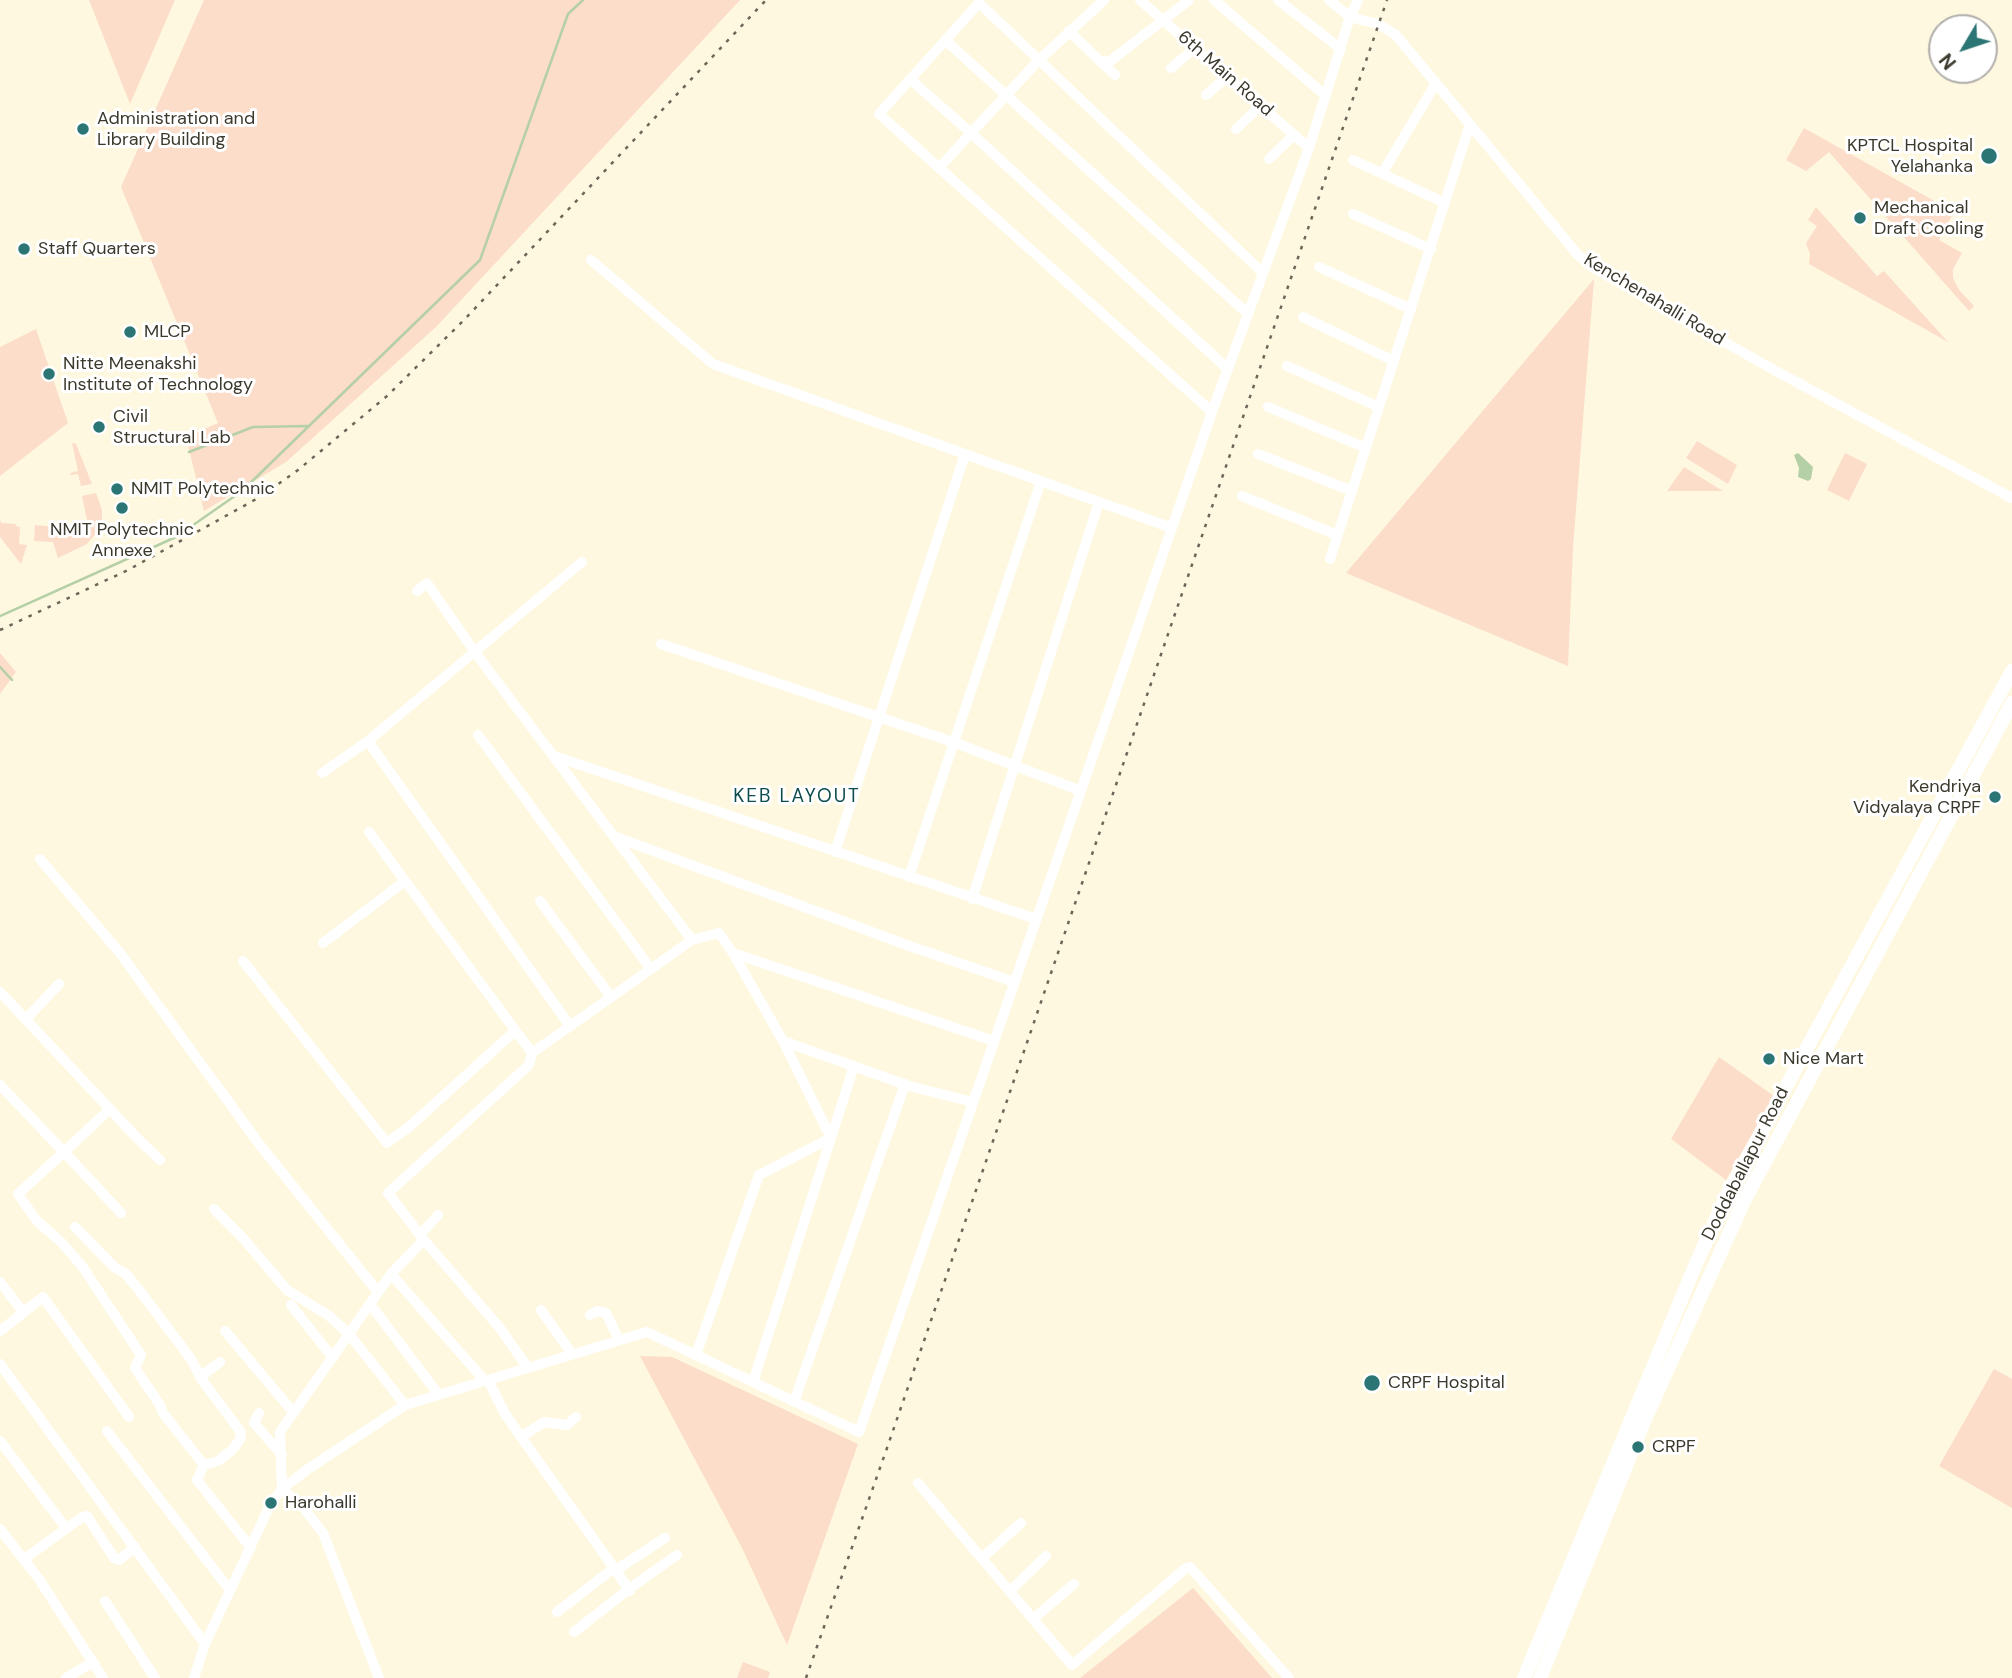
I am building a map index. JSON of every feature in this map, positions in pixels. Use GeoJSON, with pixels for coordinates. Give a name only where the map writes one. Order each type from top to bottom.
{"type":"FeatureCollection","features":[{"type":"Feature","properties":{"kind":"main road","name":"Doddaballapur Road"},"geometry":{"type":"LineString","coordinates":[[1524,1678],[1727,1195],[2012,671]]}},
{"type":"Feature","properties":{"kind":"main road","name":"Doddaballapur Road"},"geometry":{"type":"LineString","coordinates":[[1540,1678],[1645,1419],[1744,1201],[2012,704]]}},
{"type":"Feature","properties":{"kind":"street"},"geometry":{"type":"LineString","coordinates":[[939,167],[1038,61],[1104,0]]}},
{"type":"Feature","properties":{"kind":"street","name":"6th Main Road"},"geometry":{"type":"LineString","coordinates":[[1140,0],[1309,148]]}},
{"type":"Feature","properties":{"kind":"street"},"geometry":{"type":"LineString","coordinates":[[1100,61],[1109,62],[1189,0]]}},
{"type":"Feature","properties":{"kind":"street"},"geometry":{"type":"LineString","coordinates":[[1214,0],[1326,96]]}},
{"type":"Feature","properties":{"kind":"street"},"geometry":{"type":"LineString","coordinates":[[1279,0],[1341,49]]}},
{"type":"Feature","properties":{"kind":"street","name":"Kenchenahalli Road"},"geometry":{"type":"LineString","coordinates":[[1329,0],[1350,17],[1370,21],[1396,35],[1578,255],[1592,267],[1774,370],[2012,498]]}},
{"type":"Feature","properties":{"kind":"street"},"geometry":{"type":"LineString","coordinates":[[194,1678],[205,1644],[229,1589],[271,1503],[282,1489],[374,1423],[405,1405],[646,1332],[859,1432],[1212,412],[1309,148],[1357,0]]}},
{"type":"Feature","properties":{"kind":"street"},"geometry":{"type":"LineString","coordinates":[[1212,412],[879,114],[979,2],[1263,273]]}},
{"type":"Feature","properties":{"kind":"street"},"geometry":{"type":"LineString","coordinates":[[1069,31],[1115,75]]}},
{"type":"Feature","properties":{"kind":"street"},"geometry":{"type":"LineString","coordinates":[[945,40],[1248,314]]}},
{"type":"Feature","properties":{"kind":"street"},"geometry":{"type":"LineString","coordinates":[[1171,68],[1195,48]]}},
{"type":"Feature","properties":{"kind":"street"},"geometry":{"type":"LineString","coordinates":[[1206,95],[1228,76]]}},
{"type":"Feature","properties":{"kind":"street"},"geometry":{"type":"LineString","coordinates":[[910,79],[1228,369]]}},
{"type":"Feature","properties":{"kind":"street"},"geometry":{"type":"LineString","coordinates":[[1383,172],[1436,83]]}},
{"type":"Feature","properties":{"kind":"street"},"geometry":{"type":"LineString","coordinates":[[1236,129],[1261,105]]}},
{"type":"Feature","properties":{"kind":"street"},"geometry":{"type":"LineString","coordinates":[[1329,559],[1470,124]]}},
{"type":"Feature","properties":{"kind":"street"},"geometry":{"type":"LineString","coordinates":[[1269,159],[1294,135]]}},
{"type":"Feature","properties":{"kind":"street"},"geometry":{"type":"LineString","coordinates":[[1353,160],[1446,203]]}},
{"type":"Feature","properties":{"kind":"street"},"geometry":{"type":"LineString","coordinates":[[1353,215],[1431,249]]}},
{"type":"Feature","properties":{"kind":"street"},"geometry":{"type":"LineString","coordinates":[[591,260],[713,364],[1172,528]]}},
{"type":"Feature","properties":{"kind":"street"},"geometry":{"type":"LineString","coordinates":[[1319,267],[1411,309]]}},
{"type":"Feature","properties":{"kind":"street"},"geometry":{"type":"LineString","coordinates":[[1303,317],[1394,361]]}},
{"type":"Feature","properties":{"kind":"street"},"geometry":{"type":"LineString","coordinates":[[1287,366],[1379,407]]}},
{"type":"Feature","properties":{"kind":"street"},"geometry":{"type":"LineString","coordinates":[[1268,407],[1366,448]]}},
{"type":"Feature","properties":{"kind":"street"},"geometry":{"type":"LineString","coordinates":[[835,852],[965,454]]}},
{"type":"Feature","properties":{"kind":"street"},"geometry":{"type":"LineString","coordinates":[[1258,454],[1352,491]]}},
{"type":"Feature","properties":{"kind":"street"},"geometry":{"type":"LineString","coordinates":[[909,877],[1041,481]]}},
{"type":"Feature","properties":{"kind":"street"},"geometry":{"type":"LineString","coordinates":[[1242,496],[1337,536]]}},
{"type":"Feature","properties":{"kind":"street"},"geometry":{"type":"LineString","coordinates":[[972,899],[1099,502]]}},
{"type":"Feature","properties":{"kind":"street"},"geometry":{"type":"LineString","coordinates":[[322,773],[368,741],[582,562]]}},
{"type":"Feature","properties":{"kind":"street"},"geometry":{"type":"LineString","coordinates":[[417,591],[427,583],[474,651],[692,940]]}},
{"type":"Feature","properties":{"kind":"street"},"geometry":{"type":"LineString","coordinates":[[661,644],[953,743],[1081,791]]}},
{"type":"Feature","properties":{"kind":"street"},"geometry":{"type":"LineString","coordinates":[[478,735],[650,969]]}},
{"type":"Feature","properties":{"kind":"street"},"geometry":{"type":"LineString","coordinates":[[368,741],[570,1026]]}},
{"type":"Feature","properties":{"kind":"street"},"geometry":{"type":"LineString","coordinates":[[554,756],[1036,919]]}},
{"type":"Feature","properties":{"kind":"street"},"geometry":{"type":"LineString","coordinates":[[369,832],[532,1053]]}},
{"type":"Feature","properties":{"kind":"street"},"geometry":{"type":"LineString","coordinates":[[614,836],[891,940],[1014,982]]}},
{"type":"Feature","properties":{"kind":"street"},"geometry":{"type":"LineString","coordinates":[[40,859],[120,953],[260,1145],[378,1292]]}},
{"type":"Feature","properties":{"kind":"street"},"geometry":{"type":"LineString","coordinates":[[323,943],[405,881]]}},
{"type":"Feature","properties":{"kind":"street"},"geometry":{"type":"LineString","coordinates":[[540,901],[611,997]]}},
{"type":"Feature","properties":{"kind":"street"},"geometry":{"type":"LineString","coordinates":[[527,1368],[499,1327],[388,1193],[529,1065],[532,1053],[692,940],[719,933],[783,1041],[831,1138]]}},
{"type":"Feature","properties":{"kind":"street"},"geometry":{"type":"LineString","coordinates":[[733,953],[994,1041]]}},
{"type":"Feature","properties":{"kind":"street"},"geometry":{"type":"LineString","coordinates":[[243,961],[387,1143],[409,1127],[515,1031]]}},
{"type":"Feature","properties":{"kind":"street"},"geometry":{"type":"LineString","coordinates":[[26,1019],[59,985]]}},
{"type":"Feature","properties":{"kind":"street"},"geometry":{"type":"LineString","coordinates":[[0,992],[160,1160]]}},
{"type":"Feature","properties":{"kind":"street"},"geometry":{"type":"LineString","coordinates":[[783,1041],[905,1084],[973,1101]]}},
{"type":"Feature","properties":{"kind":"street"},"geometry":{"type":"LineString","coordinates":[[752,1382],[854,1066]]}},
{"type":"Feature","properties":{"kind":"street"},"geometry":{"type":"LineString","coordinates":[[794,1402],[905,1084]]}},
{"type":"Feature","properties":{"kind":"street"},"geometry":{"type":"LineString","coordinates":[[0,1085],[121,1213]]}},
{"type":"Feature","properties":{"kind":"street"},"geometry":{"type":"LineString","coordinates":[[110,1109],[18,1194],[36,1220],[62,1243],[82,1266],[141,1355],[135,1368],[163,1413],[204,1465]]}},
{"type":"Feature","properties":{"kind":"street"},"geometry":{"type":"LineString","coordinates":[[696,1355],[758,1175],[831,1138]]}},
{"type":"Feature","properties":{"kind":"street"},"geometry":{"type":"LineString","coordinates":[[214,1209],[287,1290],[328,1315],[349,1334],[405,1405]]}},
{"type":"Feature","properties":{"kind":"street"},"geometry":{"type":"LineString","coordinates":[[379,1678],[323,1533],[303,1507],[282,1489],[280,1432],[378,1292],[438,1216]]}},
{"type":"Feature","properties":{"kind":"street"},"geometry":{"type":"LineString","coordinates":[[75,1227],[115,1268],[125,1273],[184,1349],[241,1436],[232,1450],[218,1461],[204,1465],[197,1480],[250,1548]]}},
{"type":"Feature","properties":{"kind":"street"},"geometry":{"type":"LineString","coordinates":[[391,1275],[486,1380],[505,1414],[629,1590]]}},
{"type":"Feature","properties":{"kind":"street"},"geometry":{"type":"LineString","coordinates":[[0,1282],[23,1312]]}},
{"type":"Feature","properties":{"kind":"street"},"geometry":{"type":"LineString","coordinates":[[0,1331],[43,1297],[129,1418]]}},
{"type":"Feature","properties":{"kind":"street"},"geometry":{"type":"LineString","coordinates":[[370,1304],[439,1395]]}},
{"type":"Feature","properties":{"kind":"street"},"geometry":{"type":"LineString","coordinates":[[291,1305],[333,1358]]}},
{"type":"Feature","properties":{"kind":"street"},"geometry":{"type":"LineString","coordinates":[[541,1310],[572,1354]]}},
{"type":"Feature","properties":{"kind":"street"},"geometry":{"type":"LineString","coordinates":[[590,1315],[597,1311],[606,1313],[619,1340]]}},
{"type":"Feature","properties":{"kind":"street"},"geometry":{"type":"LineString","coordinates":[[225,1331],[294,1413]]}},
{"type":"Feature","properties":{"kind":"street"},"geometry":{"type":"LineString","coordinates":[[200,1377],[220,1362]]}},
{"type":"Feature","properties":{"kind":"street"},"geometry":{"type":"LineString","coordinates":[[0,1364],[205,1644]]}},
{"type":"Feature","properties":{"kind":"street"},"geometry":{"type":"LineString","coordinates":[[259,1413],[254,1423],[282,1455]]}},
{"type":"Feature","properties":{"kind":"street"},"geometry":{"type":"LineString","coordinates":[[521,1437],[544,1422],[566,1425],[576,1417]]}},
{"type":"Feature","properties":{"kind":"street"},"geometry":{"type":"LineString","coordinates":[[107,1431],[229,1589]]}},
{"type":"Feature","properties":{"kind":"street"},"geometry":{"type":"LineString","coordinates":[[0,1441],[66,1528]]}},
{"type":"Feature","properties":{"kind":"street"},"geometry":{"type":"LineString","coordinates":[[918,1483],[1072,1665],[1186,1567],[1191,1567],[1289,1678]]}},
{"type":"Feature","properties":{"kind":"street"},"geometry":{"type":"LineString","coordinates":[[24,1559],[87,1516],[114,1558],[119,1560],[135,1546]]}},
{"type":"Feature","properties":{"kind":"street"},"geometry":{"type":"LineString","coordinates":[[982,1558],[1021,1523]]}},
{"type":"Feature","properties":{"kind":"street"},"geometry":{"type":"LineString","coordinates":[[0,1529],[24,1559],[103,1678]]}},
{"type":"Feature","properties":{"kind":"street"},"geometry":{"type":"LineString","coordinates":[[557,1612],[615,1569],[665,1538]]}},
{"type":"Feature","properties":{"kind":"street"},"geometry":{"type":"LineString","coordinates":[[574,1632],[677,1555]]}},
{"type":"Feature","properties":{"kind":"street"},"geometry":{"type":"LineString","coordinates":[[1010,1591],[1046,1556]]}},
{"type":"Feature","properties":{"kind":"street"},"geometry":{"type":"LineString","coordinates":[[1033,1619],[1074,1584]]}},
{"type":"Feature","properties":{"kind":"street"},"geometry":{"type":"LineString","coordinates":[[104,1601],[155,1678]]}},
{"type":"Feature","properties":{"kind":"street"},"geometry":{"type":"LineString","coordinates":[[66,1678],[93,1662]]}},
{"type":"Feature","properties":{"kind":"shaded area"},"geometry":{"type":"Polygon","coordinates":[[[89,0],[175,0],[130,104],[89,0]]]}},
{"type":"Feature","properties":{"kind":"shaded area"},"geometry":{"type":"Polygon","coordinates":[[[204,0],[740,0],[436,327],[286,462],[204,511],[186,437],[218,423],[121,187],[204,0]]]}},
{"type":"Feature","properties":{"kind":"shaded area"},"geometry":{"type":"Polygon","coordinates":[[[1804,128],[1954,212],[1939,240],[1962,253],[1953,269],[1953,278],[1959,290],[1974,306],[1969,311],[1829,152],[1806,171],[1786,160],[1804,128]]]}},
{"type":"Feature","properties":{"kind":"shaded area"},"geometry":{"type":"Polygon","coordinates":[[[1816,207],[1877,276],[1884,271],[1948,342],[1809,264],[1810,254],[1806,243],[1817,226],[1808,220],[1816,207]]]}},
{"type":"Feature","properties":{"kind":"shaded area"},"geometry":{"type":"Polygon","coordinates":[[[1594,279],[1573,548],[1568,666],[1346,573],[1594,279]]]}},
{"type":"Feature","properties":{"kind":"shaded area"},"geometry":{"type":"Polygon","coordinates":[[[36,329],[68,423],[0,476],[0,347],[36,329]]]}},
{"type":"Feature","properties":{"kind":"shaded area"},"geometry":{"type":"Polygon","coordinates":[[[1697,441],[1737,465],[1728,484],[1686,458],[1697,441]]]}},
{"type":"Feature","properties":{"kind":"shaded area"},"geometry":{"type":"Polygon","coordinates":[[[72,443],[76,444],[92,484],[81,486],[78,474],[70,473],[78,471],[72,443]]]}},
{"type":"Feature","properties":{"kind":"shaded area"},"geometry":{"type":"Polygon","coordinates":[[[1798,453],[1813,467],[1811,479],[1808,481],[1798,477],[1799,468],[1794,455],[1798,453]]]}},
{"type":"Feature","properties":{"kind":"shaded area"},"geometry":{"type":"Polygon","coordinates":[[[1845,453],[1867,464],[1849,501],[1827,490],[1845,453]]]}},
{"type":"Feature","properties":{"kind":"shaded area"},"geometry":{"type":"Polygon","coordinates":[[[1684,467],[1723,491],[1667,491],[1684,467]]]}},
{"type":"Feature","properties":{"kind":"shaded area"},"geometry":{"type":"Polygon","coordinates":[[[96,493],[102,519],[97,532],[87,544],[58,558],[53,542],[34,541],[35,525],[89,530],[82,496],[96,493]]]}},
{"type":"Feature","properties":{"kind":"shaded area"},"geometry":{"type":"Polygon","coordinates":[[[0,518],[1,523],[16,524],[20,527],[19,544],[27,545],[21,564],[0,537],[0,518]]]}},
{"type":"Feature","properties":{"kind":"shaded area"},"geometry":{"type":"Polygon","coordinates":[[[0,653],[16,672],[0,694],[0,653]]]}},
{"type":"Feature","properties":{"kind":"shaded area"},"geometry":{"type":"Polygon","coordinates":[[[1719,1057],[1774,1096],[1726,1180],[1671,1139],[1719,1057]]]}},
{"type":"Feature","properties":{"kind":"shaded area"},"geometry":{"type":"Polygon","coordinates":[[[640,1356],[672,1357],[858,1444],[787,1645],[742,1548],[640,1356]]]}},
{"type":"Feature","properties":{"kind":"shaded area"},"geometry":{"type":"Polygon","coordinates":[[[1994,1369],[2012,1379],[2012,1508],[1939,1466],[1994,1369]]]}},
{"type":"Feature","properties":{"kind":"shaded area"},"geometry":{"type":"Polygon","coordinates":[[[1193,1588],[1272,1678],[1080,1678],[1193,1588]]]}},
{"type":"Feature","properties":{"kind":"shaded area"},"geometry":{"type":"Polygon","coordinates":[[[743,1662],[770,1672],[768,1678],[737,1678],[743,1662]]]}},
{"type":"Feature","properties":{"kind":"waterway"},"geometry":{"type":"LineString","coordinates":[[0,616],[176,537],[242,491],[480,260],[568,14],[583,0]]}},
{"type":"Feature","properties":{"kind":"waterway"},"geometry":{"type":"LineString","coordinates":[[189,452],[253,427],[307,426]]}},
{"type":"Feature","properties":{"kind":"waterway"},"geometry":{"type":"LineString","coordinates":[[0,667],[12,680]]}},
{"type":"Feature","properties":{"kind":"railway"},"geometry":{"type":"LineString","coordinates":[[0,630],[128,570],[260,497],[298,470],[387,396],[464,320],[766,0]]}},
{"type":"Feature","properties":{"kind":"railway"},"geometry":{"type":"LineString","coordinates":[[806,1678],[1387,0]]}},
{"type":"Feature","properties":{"kind":"place","name":"Administration and Library Building"},"geometry":{"type":"Point","coordinates":[83,129]}},
{"type":"Feature","properties":{"kind":"place","name":"KPTCL Hospital Yelahanka"},"geometry":{"type":"Point","coordinates":[1989,156]}},
{"type":"Feature","properties":{"kind":"place","name":"Mechanical Draft Cooling"},"geometry":{"type":"Point","coordinates":[1860,218]}},
{"type":"Feature","properties":{"kind":"place","name":"Staff Quarters"},"geometry":{"type":"Point","coordinates":[24,249]}},
{"type":"Feature","properties":{"kind":"place","name":"MLCP"},"geometry":{"type":"Point","coordinates":[130,332]}},
{"type":"Feature","properties":{"kind":"place","name":"Nitte Meenakshi Institute of Technology"},"geometry":{"type":"Point","coordinates":[49,374]}},
{"type":"Feature","properties":{"kind":"place","name":"Civil Structural Lab"},"geometry":{"type":"Point","coordinates":[99,427]}},
{"type":"Feature","properties":{"kind":"place","name":"NMIT Polytechnic"},"geometry":{"type":"Point","coordinates":[117,489]}},
{"type":"Feature","properties":{"kind":"place","name":"NMIT Polytechnic Annexe"},"geometry":{"type":"Point","coordinates":[122,508]}},
{"type":"Feature","properties":{"kind":"place","name":"Kendriya Vidyalaya CRPF"},"geometry":{"type":"Point","coordinates":[1995,797]}},
{"type":"Feature","properties":{"kind":"place","name":"Nice Mart"},"geometry":{"type":"Point","coordinates":[1769,1059]}},
{"type":"Feature","properties":{"kind":"place","name":"CRPF Hospital"},"geometry":{"type":"Point","coordinates":[1372,1383]}},
{"type":"Feature","properties":{"kind":"place","name":"CRPF"},"geometry":{"type":"Point","coordinates":[1638,1447]}},
{"type":"Feature","properties":{"kind":"place","name":"Harohalli"},"geometry":{"type":"Point","coordinates":[271,1503]}},
{"type":"Feature","properties":{"kind":"district","name":"KEB LAYOUT"},"geometry":{"type":"Point","coordinates":[797,797]}}]}
